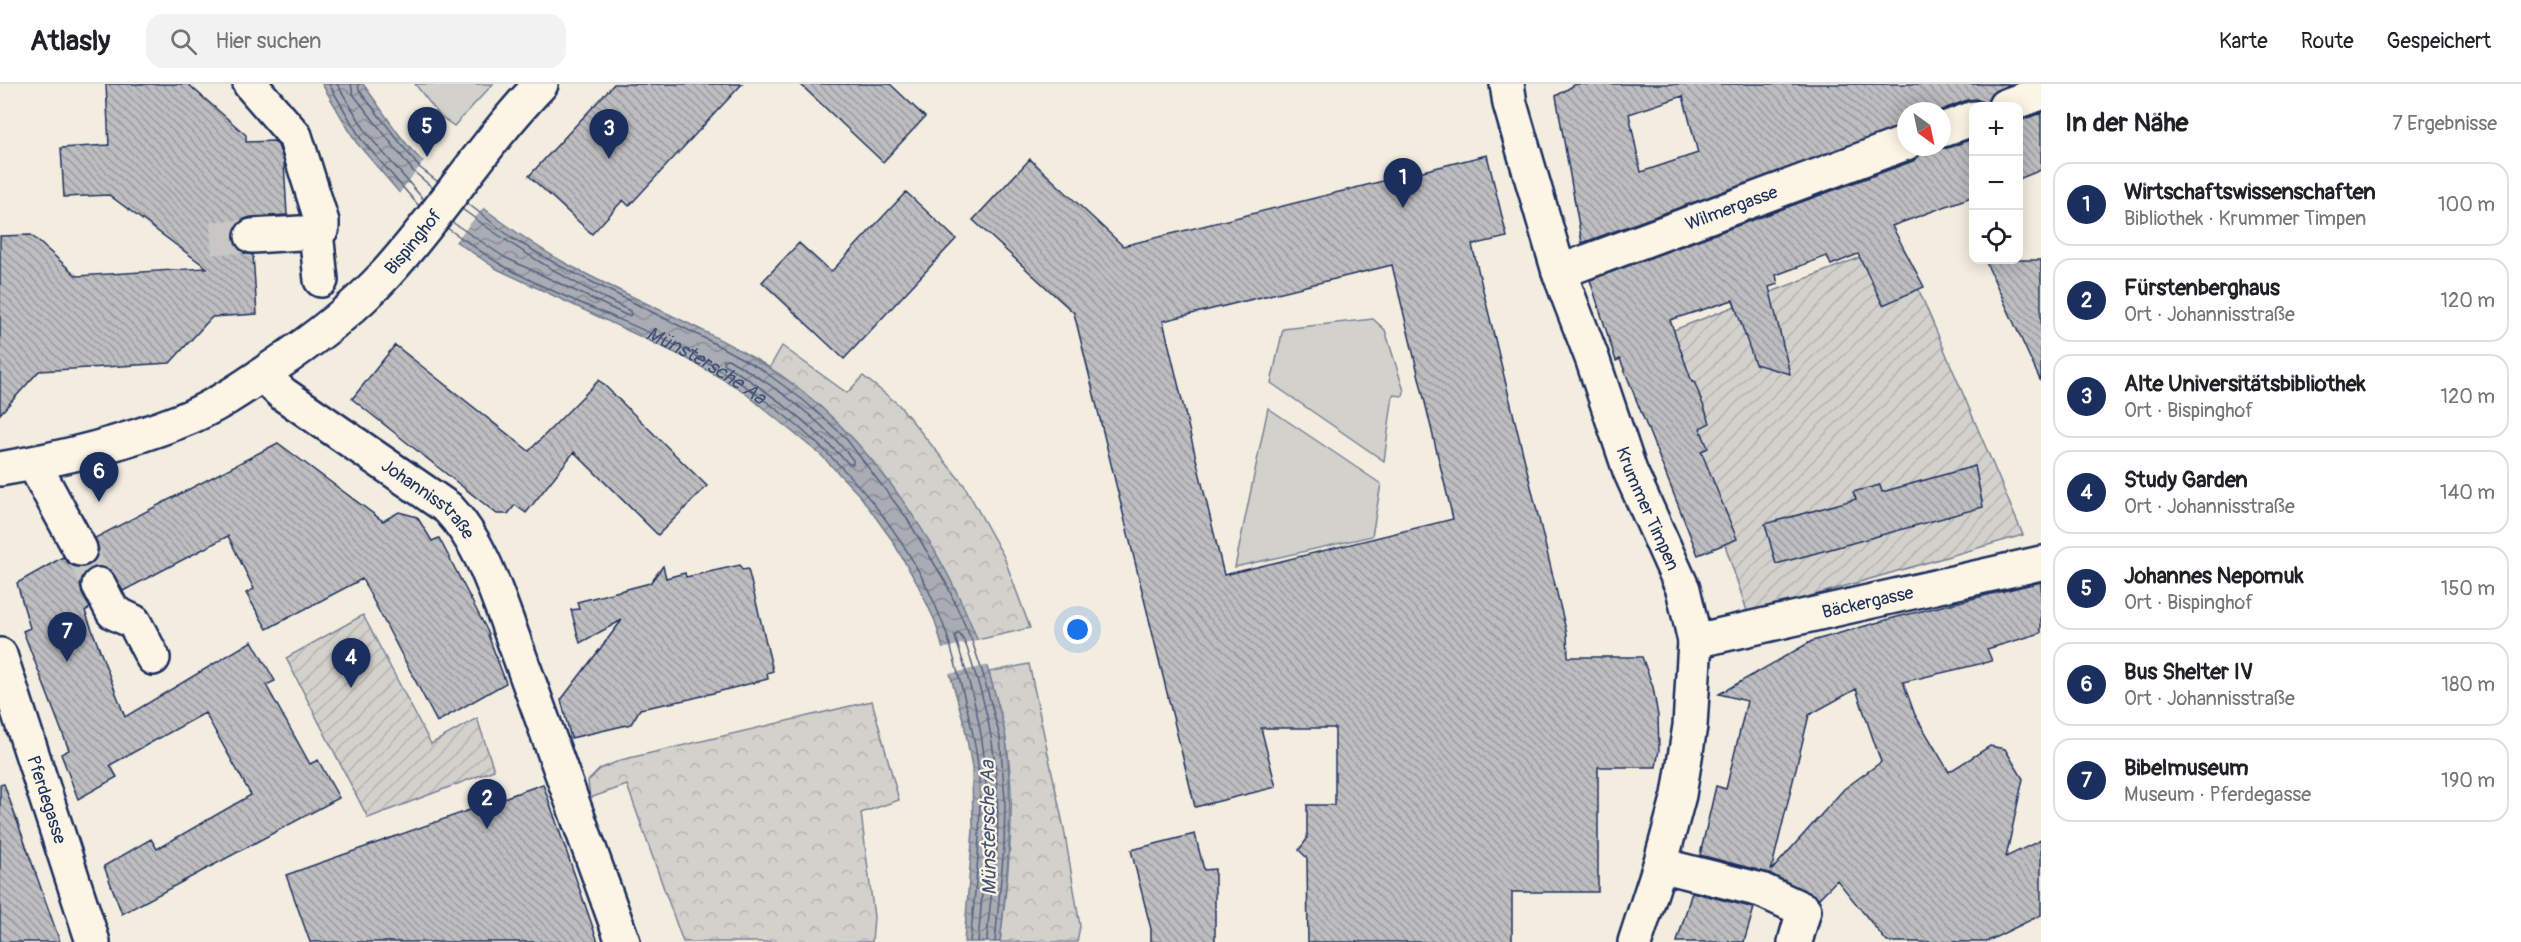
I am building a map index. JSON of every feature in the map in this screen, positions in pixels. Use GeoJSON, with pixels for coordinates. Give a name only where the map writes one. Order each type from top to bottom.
{"type":"FeatureCollection","features":[{"type":"Feature","properties":{"kind":"street"},"geometry":{"type":"LineString","coordinates":[[250,84],[296,136],[322,222],[322,228],[316,232],[252,236]]}},
{"type":"Feature","properties":{"kind":"street","name":"Bispinghof"},"geometry":{"type":"LineString","coordinates":[[262,375],[318,336],[364,297],[410,245],[508,119],[541,84]]}},
{"type":"Feature","properties":{"kind":"street","name":"Krummer Timpen"},"geometry":{"type":"LineString","coordinates":[[1507,84],[1510,104],[1559,272],[1592,358],[1630,471],[1683,589],[1695,641],[1690,726],[1679,795],[1660,865],[1635,942]]}},
{"type":"Feature","properties":{"kind":"street"},"geometry":{"type":"LineString","coordinates":[[2017,102],[2041,93]]}},
{"type":"Feature","properties":{"kind":"street"},"geometry":{"type":"LineString","coordinates":[[1951,127],[1969,120]]}},
{"type":"Feature","properties":{"kind":"street","name":"Wilmergasse"},"geometry":{"type":"LineString","coordinates":[[1559,272],[1897,147]]}},
{"type":"Feature","properties":{"kind":"street"},"geometry":{"type":"LineString","coordinates":[[316,232],[321,280]]}},
{"type":"Feature","properties":{"kind":"street"},"geometry":{"type":"LineString","coordinates":[[0,469],[34,464],[181,421],[218,404],[262,375]]}},
{"type":"Feature","properties":{"kind":"street","name":"Johannisstraße"},"geometry":{"type":"LineString","coordinates":[[262,375],[283,394],[448,508],[472,538],[488,568],[624,942]]}},
{"type":"Feature","properties":{"kind":"street"},"geometry":{"type":"LineString","coordinates":[[34,464],[80,549]]}},
{"type":"Feature","properties":{"kind":"street","name":"Bäckergasse"},"geometry":{"type":"LineString","coordinates":[[1695,641],[2041,563]]}},
{"type":"Feature","properties":{"kind":"street"},"geometry":{"type":"LineString","coordinates":[[99,585],[113,612],[134,622],[153,657]]}},
{"type":"Feature","properties":{"kind":"street","name":"Pferdegasse"},"geometry":{"type":"LineString","coordinates":[[0,655],[93,942]]}},
{"type":"Feature","properties":{"kind":"street"},"geometry":{"type":"LineString","coordinates":[[1660,865],[1761,890],[1804,910],[1795,942]]}},
{"type":"Feature","properties":{"kind":"green space"},"geometry":{"type":"Polygon","coordinates":[[[415,84],[493,84],[454,126],[440,116],[415,84]]]}},
{"type":"Feature","properties":{"kind":"green space"},"geometry":{"type":"Polygon","coordinates":[[[1884,248],[1907,262],[2023,535],[1748,614],[1656,337],[1884,248]]]}},
{"type":"Feature","properties":{"kind":"green space"},"geometry":{"type":"Polygon","coordinates":[[[1373,319],[1385,330],[1404,391],[1403,396],[1393,395],[1384,461],[1271,383],[1283,329],[1373,319]]]}},
{"type":"Feature","properties":{"kind":"green space"},"geometry":{"type":"Polygon","coordinates":[[[782,346],[847,393],[863,376],[899,405],[964,485],[1004,557],[1030,628],[973,641],[766,374],[782,346]]]}},
{"type":"Feature","properties":{"kind":"green space"},"geometry":{"type":"Polygon","coordinates":[[[1268,408],[1381,484],[1372,536],[1235,567],[1268,408]]]}},
{"type":"Feature","properties":{"kind":"green space"},"geometry":{"type":"Polygon","coordinates":[[[363,615],[431,744],[477,718],[494,770],[368,818],[286,658],[363,615]]]}},
{"type":"Feature","properties":{"kind":"green space"},"geometry":{"type":"Polygon","coordinates":[[[1029,664],[1064,829],[1080,926],[1077,942],[1000,942],[1010,838],[1011,786],[1002,719],[989,672],[1029,664]]]}},
{"type":"Feature","properties":{"kind":"green space"},"geometry":{"type":"Polygon","coordinates":[[[872,701],[899,800],[861,813],[874,917],[872,942],[683,942],[627,785],[590,798],[588,781],[600,769],[621,760],[872,701]]]}},
{"type":"Feature","properties":{"kind":"water","name":"Münstersche Aa"},"geometry":{"type":"Polygon","coordinates":[[[322,84],[363,84],[407,144],[439,176],[516,232],[565,263],[714,336],[762,363],[802,391],[840,426],[876,465],[908,508],[961,600],[980,647],[1001,716],[1006,739],[1010,816],[1008,866],[1000,942],[964,942],[973,830],[972,767],[964,723],[935,621],[918,585],[892,540],[861,497],[822,456],[740,389],[686,358],[497,269],[421,218],[356,142],[322,84]]]}},
{"type":"Feature","properties":{"kind":"pier"},"geometry":{"type":"Polygon","coordinates":[[[425,160],[485,206],[454,243],[419,220],[398,195],[425,160]]]}},
{"type":"Feature","properties":{"kind":"pier"},"geometry":{"type":"Polygon","coordinates":[[[981,639],[990,665],[948,674],[942,649],[981,639]]]}},
{"type":"Feature","properties":{"kind":"building"},"geometry":{"type":"Polygon","coordinates":[[[106,84],[188,84],[246,135],[246,142],[274,141],[278,145],[284,162],[287,215],[251,217],[242,220],[236,227],[233,237],[237,247],[244,253],[253,255],[257,314],[212,317],[170,363],[39,371],[0,414],[0,236],[31,235],[77,276],[207,268],[109,195],[64,197],[61,148],[109,145],[106,84]]]}},
{"type":"Feature","properties":{"kind":"building"},"geometry":{"type":"Polygon","coordinates":[[[614,84],[742,84],[629,206],[623,200],[592,234],[529,176],[614,84]]]}},
{"type":"Feature","properties":{"kind":"building"},"geometry":{"type":"Polygon","coordinates":[[[800,84],[890,84],[925,117],[883,162],[800,84]]]}},
{"type":"Feature","properties":{"kind":"building"},"geometry":{"type":"Polygon","coordinates":[[[1576,84],[2011,84],[1991,94],[1988,102],[1976,99],[1967,100],[1951,106],[1951,102],[1897,102],[1897,128],[1582,243],[1556,96],[1576,84]],[[1683,96],[1629,114],[1641,172],[1698,153],[1683,96]]]}},
{"type":"Feature","properties":{"kind":"building"},"geometry":{"type":"Polygon","coordinates":[[[2041,113],[2041,170],[2023,177],[2023,156],[2023,120],[2041,113]]]}},
{"type":"Feature","properties":{"kind":"building"},"geometry":{"type":"Polygon","coordinates":[[[1969,140],[1969,198],[1892,226],[1924,287],[1883,305],[1858,254],[1831,265],[1827,256],[1776,275],[1778,284],[1769,287],[1790,374],[1755,364],[1733,300],[1670,320],[1692,382],[1694,381],[1710,423],[1700,428],[1708,448],[1701,451],[1737,539],[1698,555],[1620,359],[1616,361],[1590,280],[1913,161],[1919,156],[1951,156],[1951,147],[1969,140]]]}},
{"type":"Feature","properties":{"kind":"building"},"geometry":{"type":"Polygon","coordinates":[[[1487,155],[1507,237],[1472,245],[1567,634],[1568,657],[1642,657],[1653,687],[1658,716],[1659,750],[1656,767],[1598,767],[1598,892],[1512,892],[1512,942],[1308,942],[1307,858],[1299,850],[1307,839],[1307,805],[1335,805],[1335,728],[1261,728],[1276,787],[1195,807],[1074,313],[973,220],[1030,159],[1123,246],[1487,155]],[[1392,265],[1163,321],[1224,575],[1453,519],[1392,265]]]}},
{"type":"Feature","properties":{"kind":"building"},"geometry":{"type":"Polygon","coordinates":[[[906,192],[956,239],[844,359],[762,282],[799,243],[831,272],[906,192]]]}},
{"type":"Feature","properties":{"kind":"building"},"geometry":{"type":"Polygon","coordinates":[[[2023,260],[2041,260],[2041,382],[1987,264],[2023,264],[2023,260]]]}},
{"type":"Feature","properties":{"kind":"building"},"geometry":{"type":"Polygon","coordinates":[[[395,345],[529,451],[599,380],[707,486],[658,535],[574,452],[526,513],[515,505],[508,514],[497,514],[352,399],[395,345]]]}},
{"type":"Feature","properties":{"kind":"building"},"geometry":{"type":"Polygon","coordinates":[[[278,443],[383,521],[399,512],[417,517],[432,541],[439,538],[489,634],[506,683],[437,722],[362,579],[267,629],[246,593],[254,589],[228,536],[123,591],[110,570],[100,566],[90,569],[83,575],[80,584],[82,594],[90,608],[85,611],[125,717],[252,641],[275,681],[266,685],[310,764],[318,760],[339,798],[122,914],[104,866],[151,839],[157,849],[251,795],[205,713],[110,765],[117,777],[78,799],[61,754],[69,750],[23,631],[30,628],[17,583],[63,557],[71,565],[79,568],[88,566],[96,559],[99,550],[95,538],[278,443]]]}},
{"type":"Feature","properties":{"kind":"building"},"geometry":{"type":"Polygon","coordinates":[[[1975,466],[1983,507],[1776,564],[1765,524],[1856,499],[1853,492],[1880,485],[1882,492],[1975,466]]]}},
{"type":"Feature","properties":{"kind":"building"},"geometry":{"type":"Polygon","coordinates":[[[740,565],[742,570],[748,569],[773,671],[767,673],[768,679],[640,709],[631,724],[571,738],[561,700],[622,620],[580,643],[571,610],[579,609],[577,602],[650,583],[663,566],[666,578],[685,573],[686,577],[740,565]]]}},
{"type":"Feature","properties":{"kind":"building"},"geometry":{"type":"Polygon","coordinates":[[[2041,582],[2041,633],[1987,649],[1992,661],[1903,682],[1915,715],[1949,772],[1990,746],[2005,749],[2023,779],[2006,857],[2041,840],[2041,915],[1986,942],[1887,942],[1837,880],[1819,898],[1769,873],[1700,855],[1716,786],[1726,789],[1747,701],[1719,694],[1812,641],[1897,617],[2041,582]],[[1856,689],[1809,715],[1771,871],[1844,789],[1881,762],[1856,689]]]}},
{"type":"Feature","properties":{"kind":"building"},"geometry":{"type":"Polygon","coordinates":[[[4,784],[60,942],[0,942],[0,785],[4,784]]]}},
{"type":"Feature","properties":{"kind":"building"},"geometry":{"type":"Polygon","coordinates":[[[543,784],[598,942],[310,942],[286,875],[543,784]]]}},
{"type":"Feature","properties":{"kind":"building"},"geometry":{"type":"Polygon","coordinates":[[[1195,834],[1204,870],[1215,869],[1215,942],[1151,942],[1151,929],[1131,850],[1195,834]]]}},
{"type":"Feature","properties":{"kind":"building"},"geometry":{"type":"Polygon","coordinates":[[[1692,892],[1754,908],[1744,942],[1677,942],[1692,892]]]}},
{"type":"Feature","properties":{"kind":"tunnel"},"geometry":{"type":"LineString","coordinates":[[211,238],[252,236]]}},
{"type":"Feature","properties":{"kind":"tunnel"},"geometry":{"type":"LineString","coordinates":[[80,549],[99,585]]}},
{"type":"Feature","properties":{"kind":"place","name":"Johannes Nepomuk"},"geometry":{"type":"Point","coordinates":[427,157]}},
{"type":"Feature","properties":{"kind":"place","name":"Alte Universitätsbibliothek"},"geometry":{"type":"Point","coordinates":[609,159]}},
{"type":"Feature","properties":{"kind":"place","name":"Wirtschaftswissenschaften"},"geometry":{"type":"Point","coordinates":[1403,208]}},
{"type":"Feature","properties":{"kind":"place","name":"Bus Shelter IV"},"geometry":{"type":"Point","coordinates":[99,502]}},
{"type":"Feature","properties":{"kind":"place","name":"Bibelmuseum"},"geometry":{"type":"Point","coordinates":[67,662]}},
{"type":"Feature","properties":{"kind":"place","name":"Study Garden"},"geometry":{"type":"Point","coordinates":[351,688]}},
{"type":"Feature","properties":{"kind":"place","name":"Fürstenberghaus"},"geometry":{"type":"Point","coordinates":[487,829]}}]}
